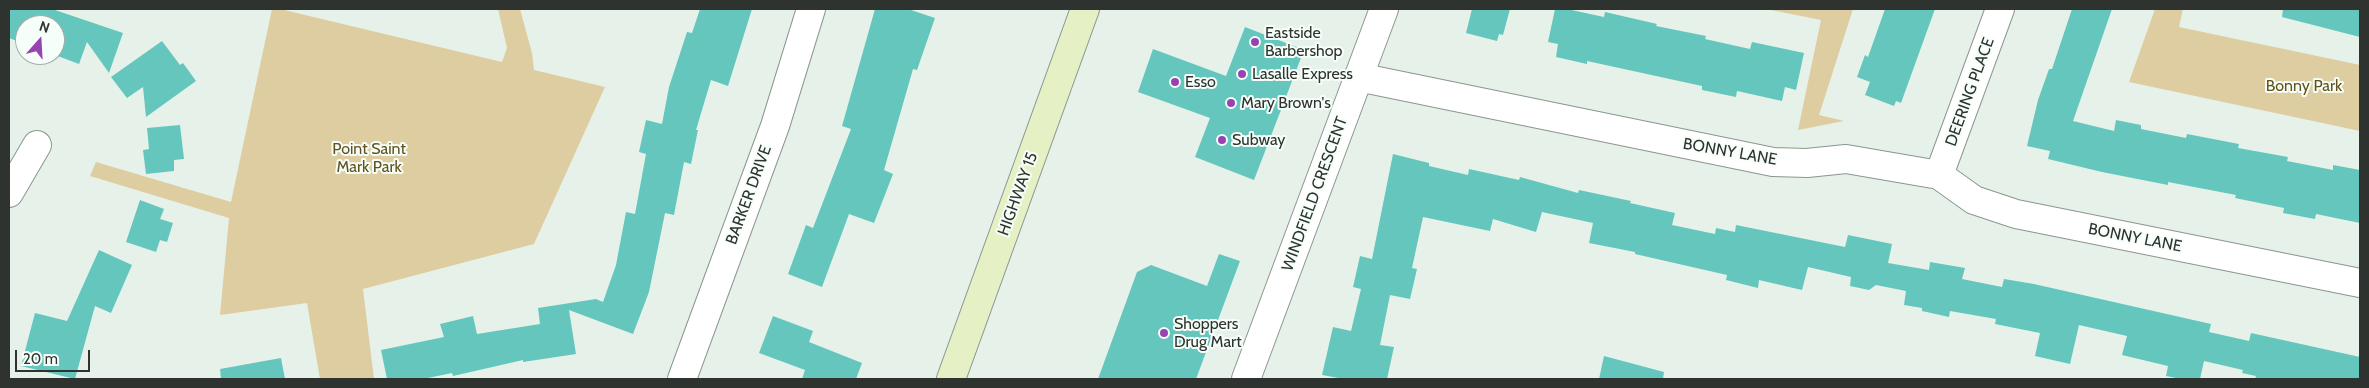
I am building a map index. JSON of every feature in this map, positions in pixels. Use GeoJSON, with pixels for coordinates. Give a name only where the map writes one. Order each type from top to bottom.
{"type":"FeatureCollection","features":[{"type":"Feature","properties":{"kind":"main road","name":"HIGHWAY 15"},"geometry":{"type":"LineString","coordinates":[[951,379],[1085,9]]}},
{"type":"Feature","properties":{"kind":"street","name":"BARKER DRIVE"},"geometry":{"type":"LineString","coordinates":[[682,379],[775,126],[811,9]]}},
{"type":"Feature","properties":{"kind":"street","name":"WINDFIELD CRESCENT"},"geometry":{"type":"LineString","coordinates":[[1246,379],[1384,9]]}},
{"type":"Feature","properties":{"kind":"street","name":"DEERING PLACE"},"geometry":{"type":"LineString","coordinates":[[1939,175],[2000,9]]}},
{"type":"Feature","properties":{"kind":"street","name":"BONNY LANE"},"geometry":{"type":"LineString","coordinates":[[1358,77],[1773,162],[1807,163],[1846,159],[1939,175],[1974,200],[2016,214],[2360,283]]}},
{"type":"Feature","properties":{"kind":"street"},"geometry":{"type":"LineString","coordinates":[[9,194],[37,146]]}},
{"type":"Feature","properties":{"kind":"green space","name":"Point Saint Mark Park"},"geometry":{"type":"Polygon","coordinates":[[[272,9],[280,9],[502,62],[507,48],[498,9],[520,9],[532,53],[534,70],[605,87],[534,244],[363,289],[374,379],[320,379],[307,303],[220,315],[229,218],[90,176],[96,162],[231,202],[272,9]]]}},
{"type":"Feature","properties":{"kind":"green space"},"geometry":{"type":"Polygon","coordinates":[[[1766,9],[1853,9],[1819,115],[1844,121],[1798,130],[1821,20],[1766,9]]]}},
{"type":"Feature","properties":{"kind":"green space","name":"Bonny Park"},"geometry":{"type":"Polygon","coordinates":[[[2155,9],[2183,9],[2179,27],[2360,65],[2360,131],[2129,82],[2155,9]]]}},
{"type":"Feature","properties":{"kind":"building"},"geometry":{"type":"Polygon","coordinates":[[[9,9],[52,9],[123,33],[109,73],[87,42],[79,64],[65,59],[65,15],[15,15],[15,40],[9,38],[9,9]]]}},
{"type":"Feature","properties":{"kind":"building"},"geometry":{"type":"Polygon","coordinates":[[[700,9],[752,9],[728,86],[711,80],[696,130],[698,130],[691,164],[684,162],[674,215],[665,213],[649,292],[633,334],[569,310],[576,354],[523,362],[523,360],[453,376],[452,373],[423,379],[387,379],[381,350],[444,337],[440,324],[473,316],[477,334],[540,324],[538,308],[596,299],[603,302],[616,265],[626,212],[635,214],[646,154],[639,152],[646,120],[662,124],[669,87],[687,32],[692,33],[700,9]]]}},
{"type":"Feature","properties":{"kind":"building"},"geometry":{"type":"Polygon","coordinates":[[[875,9],[908,9],[935,18],[917,70],[913,69],[884,170],[893,174],[874,223],[849,214],[822,287],[788,274],[806,225],[813,228],[851,129],[842,126],[875,9]]]}},
{"type":"Feature","properties":{"kind":"building"},"geometry":{"type":"Polygon","coordinates":[[[1472,9],[1510,9],[1503,35],[1499,34],[1497,41],[1466,33],[1472,9]]]}},
{"type":"Feature","properties":{"kind":"building"},"geometry":{"type":"Polygon","coordinates":[[[1555,9],[1567,9],[1604,17],[1605,12],[1657,24],[1656,26],[1706,36],[1705,39],[1750,49],[1752,42],[1804,53],[1796,90],[1785,87],[1782,101],[1737,91],[1736,97],[1702,90],[1702,86],[1587,61],[1587,64],[1556,57],[1558,44],[1548,42],[1555,9]]]}},
{"type":"Feature","properties":{"kind":"building"},"geometry":{"type":"Polygon","coordinates":[[[1885,9],[1935,9],[1901,103],[1896,101],[1894,106],[1865,95],[1870,82],[1857,77],[1865,55],[1868,57],[1885,9]]]}},
{"type":"Feature","properties":{"kind":"building"},"geometry":{"type":"Polygon","coordinates":[[[2072,9],[2112,9],[2073,121],[2114,131],[2116,120],[2141,125],[2141,129],[2186,138],[2187,134],[2239,144],[2238,148],[2288,157],[2287,161],[2333,170],[2333,165],[2360,170],[2360,223],[2316,214],[2315,219],[2283,213],[2284,208],[2235,198],[2236,195],[2168,182],[2168,185],[2102,172],[2048,159],[2050,151],[2027,146],[2038,100],[2049,69],[2052,69],[2072,9]]]}},
{"type":"Feature","properties":{"kind":"building"},"geometry":{"type":"Polygon","coordinates":[[[2283,9],[2360,9],[2360,37],[2282,17],[2283,9]]]}},
{"type":"Feature","properties":{"kind":"building"},"geometry":{"type":"Polygon","coordinates":[[[1245,27],[1304,50],[1254,180],[1195,157],[1210,118],[1138,92],[1153,49],[1226,76],[1245,27]]]}},
{"type":"Feature","properties":{"kind":"building"},"geometry":{"type":"Polygon","coordinates":[[[162,41],[180,65],[183,63],[196,81],[146,117],[143,87],[127,98],[111,77],[162,41]]]}},
{"type":"Feature","properties":{"kind":"building"},"geometry":{"type":"Polygon","coordinates":[[[180,125],[184,159],[174,160],[174,171],[146,174],[143,150],[149,149],[147,128],[180,125]]]}},
{"type":"Feature","properties":{"kind":"building"},"geometry":{"type":"Polygon","coordinates":[[[1393,154],[1429,163],[1429,166],[1468,175],[1469,169],[1519,180],[1520,177],[1578,193],[1579,190],[1631,201],[1630,203],[1675,213],[1672,225],[1715,234],[1716,228],[1735,232],[1736,225],[1845,247],[1848,235],[1892,244],[1888,263],[1929,270],[1930,262],[1965,268],[1962,279],[2002,287],[2004,279],[2034,284],[2211,324],[2209,332],[2249,341],[2251,333],[2360,357],[2360,379],[2255,379],[2256,376],[2242,373],[2243,370],[2204,361],[2200,379],[2181,379],[2166,376],[2168,366],[2122,355],[2127,336],[2079,325],[2070,364],[2035,356],[2040,333],[1995,324],[1996,319],[1950,311],[1949,317],[1922,311],[1922,308],[1904,305],[1906,291],[1876,285],[1869,290],[1850,286],[1851,277],[1808,267],[1802,290],[1759,280],[1758,288],[1726,280],[1727,275],[1635,254],[1635,252],[1589,243],[1593,223],[1542,212],[1536,232],[1493,219],[1490,231],[1423,217],[1412,268],[1417,269],[1410,299],[1390,295],[1380,345],[1394,347],[1387,379],[1344,379],[1322,375],[1333,327],[1351,331],[1361,289],[1353,287],[1360,256],[1372,259],[1393,154]]]}},
{"type":"Feature","properties":{"kind":"building"},"geometry":{"type":"Polygon","coordinates":[[[140,200],[164,209],[160,219],[173,223],[167,242],[160,240],[156,252],[126,242],[140,200]]]}},
{"type":"Feature","properties":{"kind":"building"},"geometry":{"type":"Polygon","coordinates":[[[99,250],[132,265],[111,313],[95,306],[75,379],[21,366],[35,313],[67,321],[99,250]]]}},
{"type":"Feature","properties":{"kind":"building","name":"Shoppers Drug Mart"},"geometry":{"type":"Polygon","coordinates":[[[1219,254],[1240,261],[1196,379],[1098,379],[1137,272],[1151,265],[1207,286],[1219,254]]]}},
{"type":"Feature","properties":{"kind":"building"},"geometry":{"type":"Polygon","coordinates":[[[773,316],[813,331],[809,342],[862,363],[856,379],[802,379],[805,370],[759,353],[773,316]]]}},
{"type":"Feature","properties":{"kind":"building"},"geometry":{"type":"Polygon","coordinates":[[[1604,356],[1664,372],[1663,379],[1599,379],[1604,356]]]}},
{"type":"Feature","properties":{"kind":"building"},"geometry":{"type":"Polygon","coordinates":[[[281,358],[285,379],[221,379],[220,369],[281,358]]]}},
{"type":"Feature","properties":{"kind":"place","name":"Eastside Barbershop"},"geometry":{"type":"Point","coordinates":[1255,42]}},
{"type":"Feature","properties":{"kind":"place","name":"Lasalle Express"},"geometry":{"type":"Point","coordinates":[1242,74]}},
{"type":"Feature","properties":{"kind":"place","name":"Esso"},"geometry":{"type":"Point","coordinates":[1175,82]}},
{"type":"Feature","properties":{"kind":"place","name":"Mary Brown's"},"geometry":{"type":"Point","coordinates":[1231,103]}},
{"type":"Feature","properties":{"kind":"place","name":"Subway"},"geometry":{"type":"Point","coordinates":[1222,140]}},
{"type":"Feature","properties":{"kind":"place","name":"Shoppers Drug Mart"},"geometry":{"type":"Point","coordinates":[1164,333]}}]}
